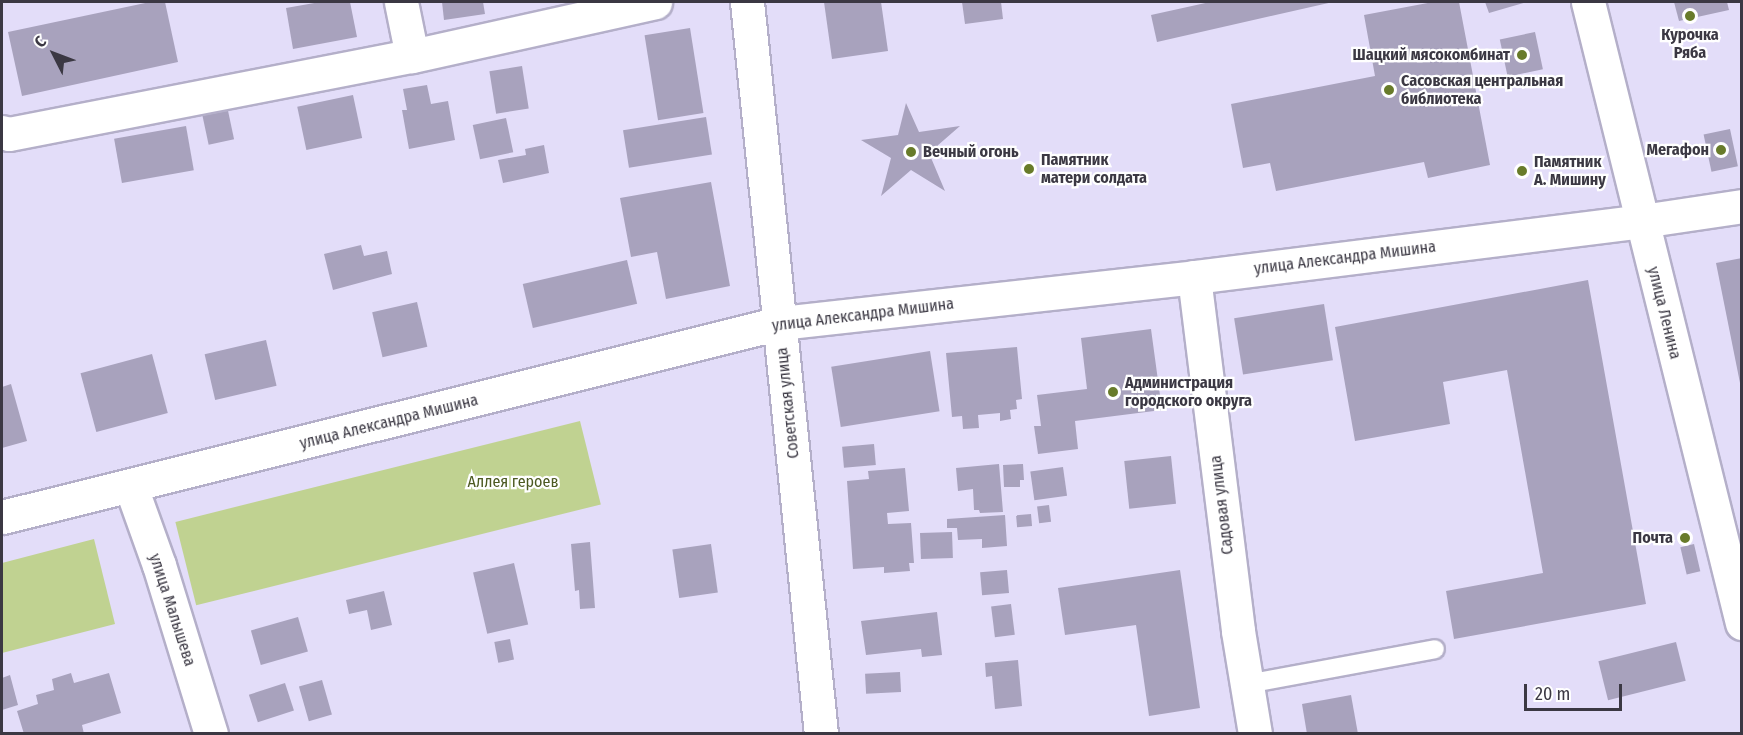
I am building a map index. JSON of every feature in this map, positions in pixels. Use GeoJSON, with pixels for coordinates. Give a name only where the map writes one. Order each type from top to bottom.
{"type":"FeatureCollection","features":[{"type":"Feature","properties":{"kind":"street"},"geometry":{"type":"LineString","coordinates":[[401,2],[412,56]]}},
{"type":"Feature","properties":{"kind":"street"},"geometry":{"type":"LineString","coordinates":[[2,132],[9,134],[412,56],[655,2]]}},
{"type":"Feature","properties":{"kind":"street","name":"Советская улица"},"geometry":{"type":"LineString","coordinates":[[747,2],[821,734]]}},
{"type":"Feature","properties":{"kind":"street","name":"улица Ленина"},"geometry":{"type":"LineString","coordinates":[[1588,2],[1742,623]]}},
{"type":"Feature","properties":{"kind":"street","name":"улица Александра Мишина"},"geometry":{"type":"LineString","coordinates":[[2,518],[780,323],[1194,277],[1642,221],[1742,206]]}},
{"type":"Feature","properties":{"kind":"street","name":"Садовая улица"},"geometry":{"type":"LineString","coordinates":[[1194,277],[1238,631],[1255,734]]}},
{"type":"Feature","properties":{"kind":"street","name":"улица Малышева"},"geometry":{"type":"LineString","coordinates":[[131,487],[159,566],[211,734]]}},
{"type":"Feature","properties":{"kind":"lane"},"geometry":{"type":"LineString","coordinates":[[1247,684],[1435,649]]}},
{"type":"Feature","properties":{"kind":"green space","name":"Аллея героев"},"geometry":{"type":"Polygon","coordinates":[[[580,421],[601,504],[196,605],[175,522],[580,421]]]}},
{"type":"Feature","properties":{"kind":"green space"},"geometry":{"type":"Polygon","coordinates":[[[94,539],[115,624],[2,653],[2,563],[94,539]]]}},
{"type":"Feature","properties":{"kind":"building"},"geometry":{"type":"Polygon","coordinates":[[[150,2],[165,2],[178,62],[22,96],[8,32],[150,2]]]}},
{"type":"Feature","properties":{"kind":"building"},"geometry":{"type":"Polygon","coordinates":[[[320,2],[350,2],[357,37],[293,49],[286,8],[320,2]]]}},
{"type":"Feature","properties":{"kind":"building"},"geometry":{"type":"Polygon","coordinates":[[[442,2],[483,2],[485,14],[444,20],[442,2]]]}},
{"type":"Feature","properties":{"kind":"building"},"geometry":{"type":"Polygon","coordinates":[[[824,2],[881,2],[888,51],[832,59],[824,2]]]}},
{"type":"Feature","properties":{"kind":"building"},"geometry":{"type":"Polygon","coordinates":[[[962,2],[1001,2],[1003,19],[965,24],[962,2]]]}},
{"type":"Feature","properties":{"kind":"building"},"geometry":{"type":"Polygon","coordinates":[[[1210,2],[1333,2],[1157,42],[1151,15],[1210,2]]]}},
{"type":"Feature","properties":{"kind":"building","name":"Сасовская центральная библиотека"},"geometry":{"type":"Polygon","coordinates":[[[1433,2],[1459,2],[1490,165],[1428,178],[1424,162],[1276,191],[1270,163],[1243,168],[1231,104],[1375,76],[1364,15],[1433,2]]]}},
{"type":"Feature","properties":{"kind":"building"},"geometry":{"type":"Polygon","coordinates":[[[1485,2],[1527,2],[1489,13],[1485,2]]]}},
{"type":"Feature","properties":{"kind":"building","name":"Курочка Ряба"},"geometry":{"type":"Polygon","coordinates":[[[1674,2],[1727,2],[1729,10],[1679,21],[1674,2]]]}},
{"type":"Feature","properties":{"kind":"building"},"geometry":{"type":"Polygon","coordinates":[[[690,28],[703,113],[658,120],[645,35],[690,28]]]}},
{"type":"Feature","properties":{"kind":"building","name":"Шацкий мясокомбинат"},"geometry":{"type":"Polygon","coordinates":[[[1535,32],[1543,69],[1508,77],[1500,39],[1535,32]]]}},
{"type":"Feature","properties":{"kind":"building"},"geometry":{"type":"Polygon","coordinates":[[[522,66],[529,108],[496,114],[489,71],[522,66]]]}},
{"type":"Feature","properties":{"kind":"building"},"geometry":{"type":"Polygon","coordinates":[[[427,85],[431,104],[448,101],[455,140],[409,149],[402,110],[407,110],[403,89],[427,85]]]}},
{"type":"Feature","properties":{"kind":"building"},"geometry":{"type":"Polygon","coordinates":[[[353,95],[362,138],[306,150],[297,107],[353,95]]]}},
{"type":"Feature","properties":{"kind":"building"},"geometry":{"type":"Polygon","coordinates":[[[906,103],[919,132],[960,126],[929,153],[945,191],[911,170],[881,196],[891,158],[861,140],[898,135],[906,103]]]}},
{"type":"Feature","properties":{"kind":"building"},"geometry":{"type":"Polygon","coordinates":[[[227,106],[234,139],[209,145],[202,111],[227,106]]]}},
{"type":"Feature","properties":{"kind":"building"},"geometry":{"type":"Polygon","coordinates":[[[706,117],[712,155],[629,168],[623,130],[706,117]]]}},
{"type":"Feature","properties":{"kind":"building"},"geometry":{"type":"Polygon","coordinates":[[[506,118],[513,152],[480,159],[473,125],[506,118]]]}},
{"type":"Feature","properties":{"kind":"building"},"geometry":{"type":"Polygon","coordinates":[[[186,126],[194,170],[122,183],[114,139],[186,126]]]}},
{"type":"Feature","properties":{"kind":"building","name":"Мегафон"},"geometry":{"type":"Polygon","coordinates":[[[1730,129],[1738,166],[1711,172],[1704,135],[1730,129]]]}},
{"type":"Feature","properties":{"kind":"building"},"geometry":{"type":"Polygon","coordinates":[[[544,145],[549,173],[503,183],[498,160],[526,155],[525,149],[544,145]]]}},
{"type":"Feature","properties":{"kind":"building"},"geometry":{"type":"Polygon","coordinates":[[[711,182],[730,286],[666,299],[657,252],[631,257],[620,198],[711,182]]]}},
{"type":"Feature","properties":{"kind":"building"},"geometry":{"type":"Polygon","coordinates":[[[361,245],[364,256],[387,251],[392,274],[333,290],[324,254],[361,245]]]}},
{"type":"Feature","properties":{"kind":"building"},"geometry":{"type":"Polygon","coordinates":[[[1742,258],[1742,383],[1740,383],[1716,263],[1742,258]]]}},
{"type":"Feature","properties":{"kind":"building"},"geometry":{"type":"Polygon","coordinates":[[[627,260],[637,304],[533,328],[523,284],[627,260]]]}},
{"type":"Feature","properties":{"kind":"building"},"geometry":{"type":"Polygon","coordinates":[[[1588,280],[1646,604],[1454,639],[1446,591],[1543,573],[1507,370],[1443,382],[1450,424],[1355,441],[1335,327],[1588,280]]]}},
{"type":"Feature","properties":{"kind":"building"},"geometry":{"type":"Polygon","coordinates":[[[417,302],[427,347],[383,357],[372,312],[417,302]]]}},
{"type":"Feature","properties":{"kind":"building"},"geometry":{"type":"Polygon","coordinates":[[[1324,304],[1333,360],[1243,375],[1234,318],[1324,304]]]}},
{"type":"Feature","properties":{"kind":"building","name":"Администрация городского округа"},"geometry":{"type":"Polygon","coordinates":[[[1151,329],[1162,410],[1075,421],[1078,449],[1038,454],[1034,426],[1041,426],[1037,395],[1087,389],[1081,338],[1151,329]]]}},
{"type":"Feature","properties":{"kind":"building"},"geometry":{"type":"Polygon","coordinates":[[[266,340],[277,386],[215,400],[205,354],[266,340]]]}},
{"type":"Feature","properties":{"kind":"building"},"geometry":{"type":"Polygon","coordinates":[[[1017,347],[1022,399],[1016,400],[1017,409],[1010,410],[1011,419],[1000,421],[1000,413],[978,415],[979,428],[963,429],[962,416],[952,417],[946,353],[1017,347]]]}},
{"type":"Feature","properties":{"kind":"building"},"geometry":{"type":"Polygon","coordinates":[[[930,351],[940,411],[841,427],[831,367],[930,351]]]}},
{"type":"Feature","properties":{"kind":"building"},"geometry":{"type":"Polygon","coordinates":[[[152,354],[168,413],[96,432],[81,373],[152,354]]]}},
{"type":"Feature","properties":{"kind":"building"},"geometry":{"type":"Polygon","coordinates":[[[11,384],[27,441],[2,448],[2,387],[11,384]]]}},
{"type":"Feature","properties":{"kind":"building"},"geometry":{"type":"Polygon","coordinates":[[[874,444],[876,465],[844,468],[842,447],[874,444]]]}},
{"type":"Feature","properties":{"kind":"building"},"geometry":{"type":"Polygon","coordinates":[[[1171,456],[1176,504],[1129,509],[1124,461],[1171,456]]]}},
{"type":"Feature","properties":{"kind":"building"},"geometry":{"type":"Polygon","coordinates":[[[999,464],[1003,512],[980,513],[979,510],[974,510],[973,489],[958,491],[956,468],[999,464]]]}},
{"type":"Feature","properties":{"kind":"building"},"geometry":{"type":"Polygon","coordinates":[[[1023,464],[1024,480],[1020,480],[1020,487],[1004,487],[1003,465],[1023,464]]]}},
{"type":"Feature","properties":{"kind":"building"},"geometry":{"type":"Polygon","coordinates":[[[1063,467],[1067,496],[1034,500],[1030,472],[1063,467]]]}},
{"type":"Feature","properties":{"kind":"building"},"geometry":{"type":"Polygon","coordinates":[[[905,468],[909,511],[887,513],[888,524],[911,523],[914,563],[909,563],[910,571],[884,573],[884,567],[853,569],[847,481],[869,479],[868,471],[905,468]]]}},
{"type":"Feature","properties":{"kind":"building"},"geometry":{"type":"Polygon","coordinates":[[[1049,505],[1051,522],[1039,523],[1037,506],[1049,505]]]}},
{"type":"Feature","properties":{"kind":"building"},"geometry":{"type":"Polygon","coordinates":[[[1031,514],[1032,526],[1017,527],[1016,515],[1031,514]]]}},
{"type":"Feature","properties":{"kind":"building"},"geometry":{"type":"Polygon","coordinates":[[[1005,515],[1007,546],[982,548],[982,539],[958,540],[957,528],[947,528],[947,519],[1005,515]]]}},
{"type":"Feature","properties":{"kind":"building"},"geometry":{"type":"Polygon","coordinates":[[[952,532],[953,558],[921,559],[920,533],[952,532]]]}},
{"type":"Feature","properties":{"kind":"building"},"geometry":{"type":"Polygon","coordinates":[[[590,542],[595,608],[580,609],[579,590],[575,591],[571,544],[590,542]]]}},
{"type":"Feature","properties":{"kind":"building"},"geometry":{"type":"Polygon","coordinates":[[[711,544],[718,593],[679,598],[672,549],[711,544]]]}},
{"type":"Feature","properties":{"kind":"building"},"geometry":{"type":"Polygon","coordinates":[[[1694,544],[1700,571],[1687,574],[1680,547],[1694,544]]]}},
{"type":"Feature","properties":{"kind":"building"},"geometry":{"type":"Polygon","coordinates":[[[514,563],[528,624],[487,634],[473,572],[514,563]]]}},
{"type":"Feature","properties":{"kind":"building"},"geometry":{"type":"Polygon","coordinates":[[[1007,570],[1009,593],[982,595],[980,572],[1007,570]]]}},
{"type":"Feature","properties":{"kind":"building"},"geometry":{"type":"Polygon","coordinates":[[[1180,570],[1200,708],[1149,716],[1136,625],[1065,635],[1058,588],[1180,570]]]}},
{"type":"Feature","properties":{"kind":"building"},"geometry":{"type":"Polygon","coordinates":[[[384,591],[392,625],[371,630],[367,610],[349,614],[346,600],[384,591]]]}},
{"type":"Feature","properties":{"kind":"building"},"geometry":{"type":"Polygon","coordinates":[[[1011,604],[1015,635],[995,637],[991,606],[1011,604]]]}},
{"type":"Feature","properties":{"kind":"building"},"geometry":{"type":"Polygon","coordinates":[[[937,612],[942,655],[922,657],[921,649],[866,655],[861,621],[937,612]]]}},
{"type":"Feature","properties":{"kind":"building"},"geometry":{"type":"Polygon","coordinates":[[[298,617],[308,652],[261,665],[251,631],[298,617]]]}},
{"type":"Feature","properties":{"kind":"building"},"geometry":{"type":"Polygon","coordinates":[[[510,639],[514,660],[498,663],[494,642],[510,639]]]}},
{"type":"Feature","properties":{"kind":"building"},"geometry":{"type":"Polygon","coordinates":[[[1676,642],[1686,681],[1608,700],[1598,661],[1676,642]]]}},
{"type":"Feature","properties":{"kind":"building"},"geometry":{"type":"Polygon","coordinates":[[[1018,660],[1022,706],[995,709],[992,676],[986,677],[985,663],[1018,660]]]}},
{"type":"Feature","properties":{"kind":"building"},"geometry":{"type":"Polygon","coordinates":[[[900,672],[901,692],[866,694],[865,674],[900,672]]]}},
{"type":"Feature","properties":{"kind":"building"},"geometry":{"type":"Polygon","coordinates":[[[71,673],[74,683],[109,673],[121,713],[82,725],[84,734],[24,734],[17,711],[38,704],[36,695],[54,690],[52,679],[71,673]]]}},
{"type":"Feature","properties":{"kind":"building"},"geometry":{"type":"Polygon","coordinates":[[[10,675],[18,705],[2,710],[2,678],[10,675]]]}},
{"type":"Feature","properties":{"kind":"building"},"geometry":{"type":"Polygon","coordinates":[[[322,680],[332,715],[309,721],[299,687],[322,680]]]}},
{"type":"Feature","properties":{"kind":"building"},"geometry":{"type":"Polygon","coordinates":[[[285,683],[294,711],[258,722],[249,695],[285,683]]]}},
{"type":"Feature","properties":{"kind":"building"},"geometry":{"type":"Polygon","coordinates":[[[1351,695],[1358,734],[1307,734],[1302,704],[1351,695]]]}},
{"type":"Feature","properties":{"kind":"place","name":"Курочка Ряба"},"geometry":{"type":"Point","coordinates":[1690,16]}},
{"type":"Feature","properties":{"kind":"place","name":"Шацкий мясокомбинат"},"geometry":{"type":"Point","coordinates":[1522,55]}},
{"type":"Feature","properties":{"kind":"place","name":"Сасовская центральная библиотека"},"geometry":{"type":"Point","coordinates":[1389,90]}},
{"type":"Feature","properties":{"kind":"place","name":"Мегафон"},"geometry":{"type":"Point","coordinates":[1721,150]}},
{"type":"Feature","properties":{"kind":"place","name":"Вечный огонь"},"geometry":{"type":"Point","coordinates":[911,152]}},
{"type":"Feature","properties":{"kind":"place","name":"Памятник матери солдата"},"geometry":{"type":"Point","coordinates":[1029,169]}},
{"type":"Feature","properties":{"kind":"place","name":"Памятник А. Мишину"},"geometry":{"type":"Point","coordinates":[1522,171]}},
{"type":"Feature","properties":{"kind":"place","name":"Администрация городского округа"},"geometry":{"type":"Point","coordinates":[1113,392]}},
{"type":"Feature","properties":{"kind":"place","name":"Почта"},"geometry":{"type":"Point","coordinates":[1685,538]}}]}
